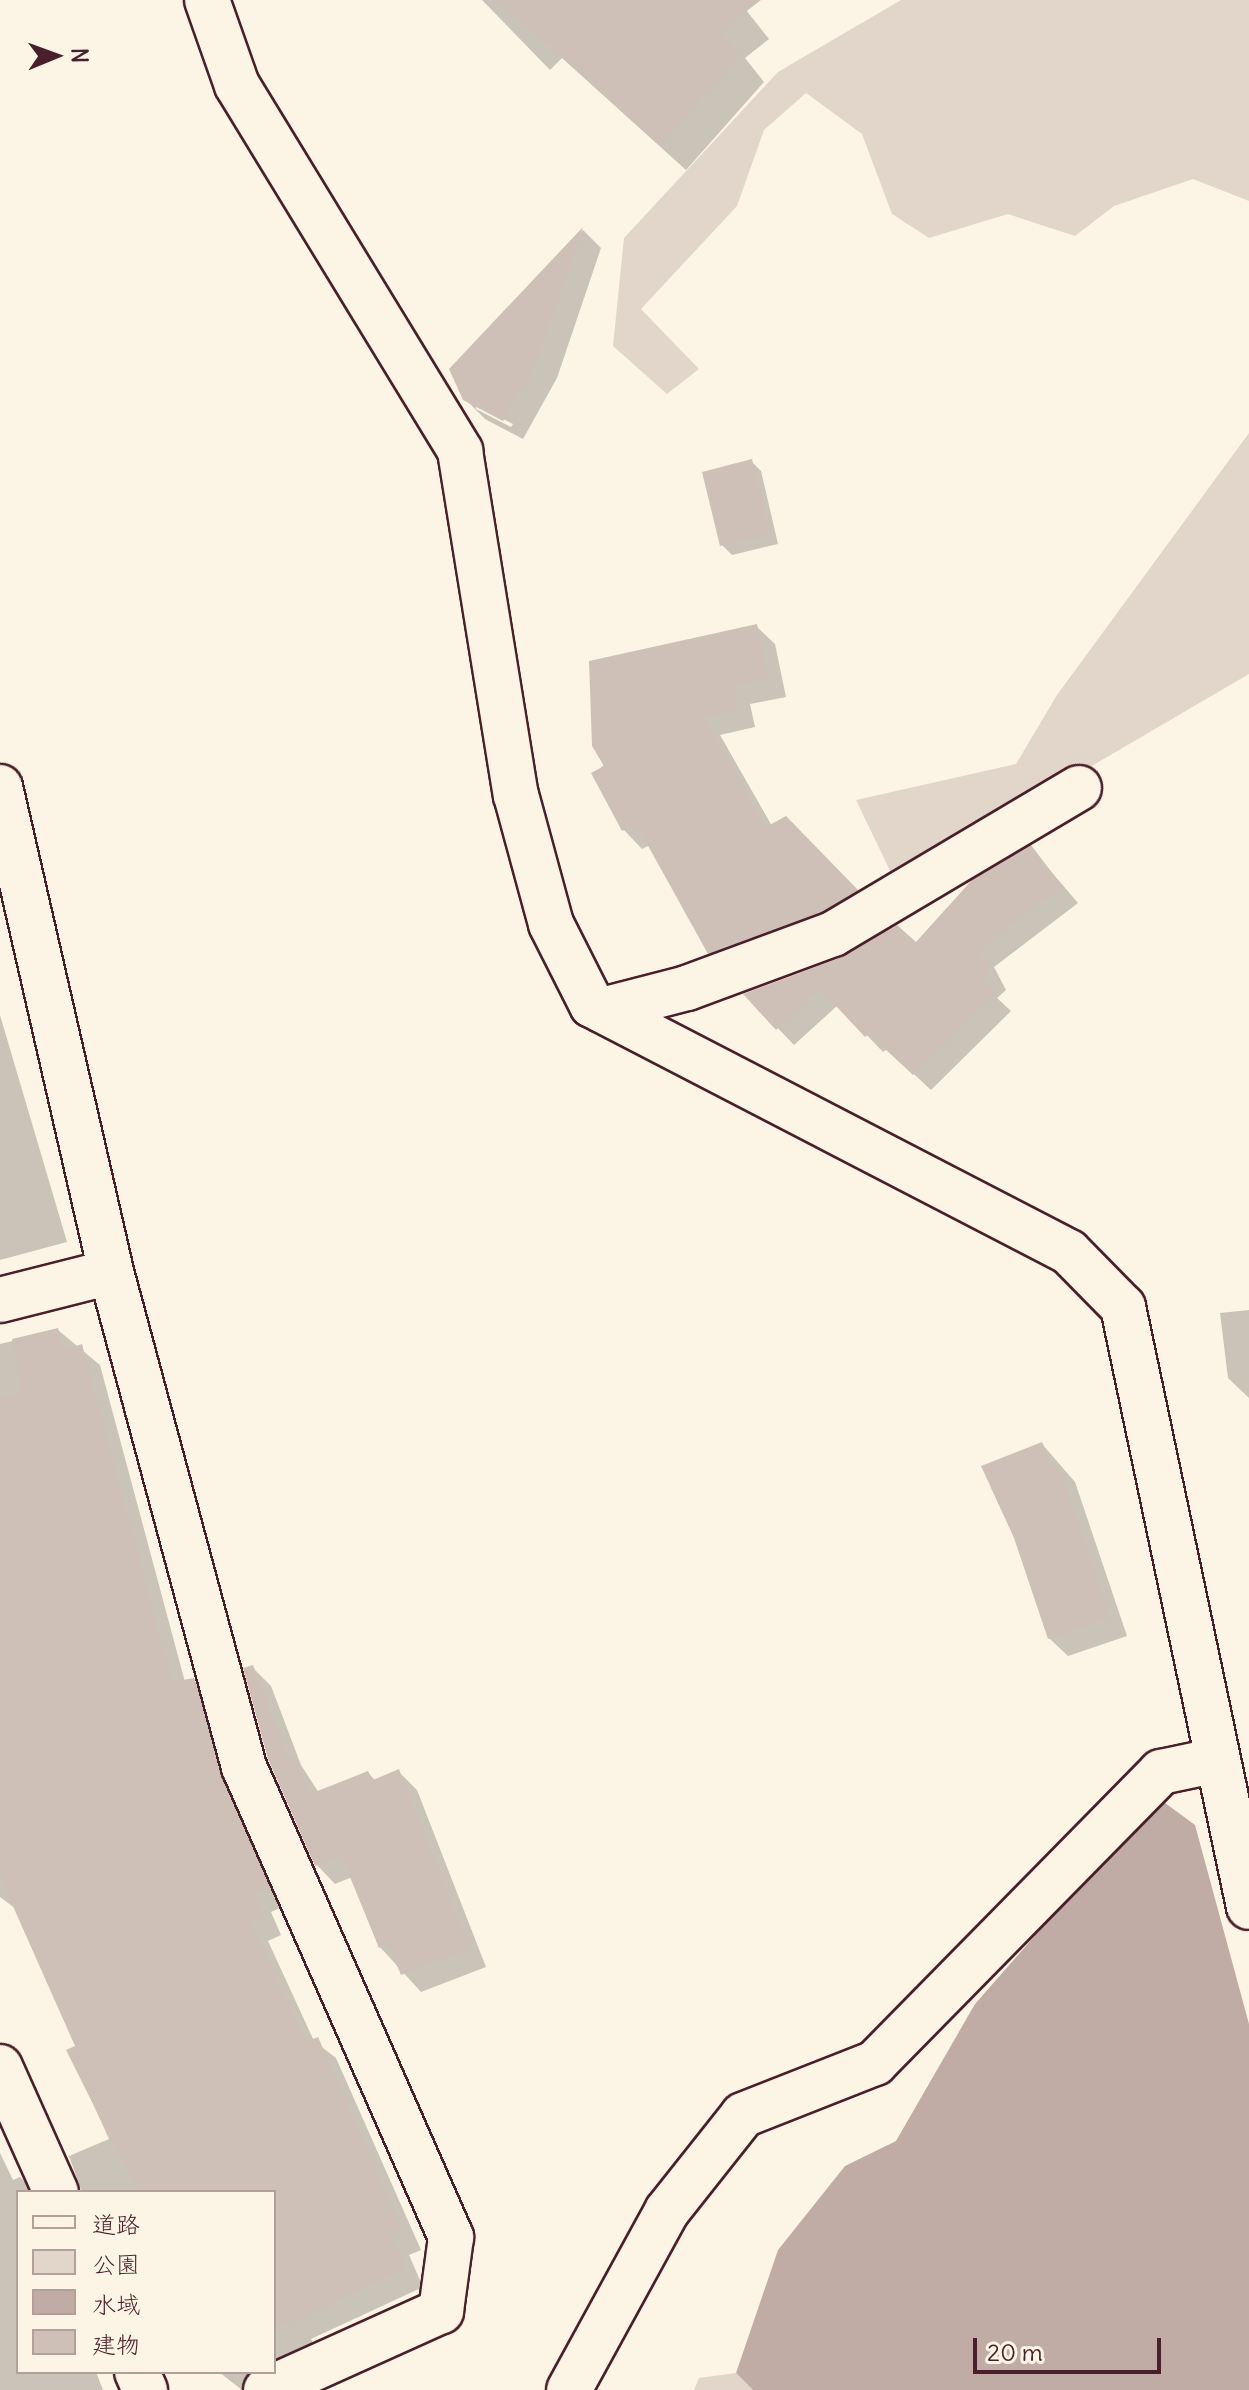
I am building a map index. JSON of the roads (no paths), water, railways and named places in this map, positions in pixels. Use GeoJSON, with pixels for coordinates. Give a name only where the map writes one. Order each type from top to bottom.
{"type":"FeatureCollection","features":[{"type":"Feature","properties":{"kind":"street"},"geometry":{"type":"LineString","coordinates":[[207,0],[237,85],[460,451],[516,795],[551,924],[592,1005],[1069,1252],[1123,1307],[1249,1907]]}},
{"type":"Feature","properties":{"kind":"street"},"geometry":{"type":"LineString","coordinates":[[0,787],[16,932],[244,1767],[451,2237],[441,2311],[266,2390]]}},
{"type":"Feature","properties":{"kind":"street"},"geometry":{"type":"LineString","coordinates":[[602,1010],[687,988],[833,934],[1079,788]]}},
{"type":"Feature","properties":{"kind":"street"},"geometry":{"type":"LineString","coordinates":[[0,1300],[111,1272]]}},
{"type":"Feature","properties":{"kind":"street"},"geometry":{"type":"LineString","coordinates":[[569,2390],[667,2211],[743,2115],[875,2063],[1161,1772],[1218,1760]]}},
{"type":"Feature","properties":{"kind":"street"},"geometry":{"type":"LineString","coordinates":[[0,2067],[55,2190]]}},
{"type":"Feature","properties":{"kind":"water"},"geometry":{"type":"Polygon","coordinates":[[[1157,1797],[1195,1825],[1249,2024],[1249,2390],[753,2390],[736,2373],[778,2250],[845,2166],[896,2141],[975,2004],[1157,1797]]]}}]}
